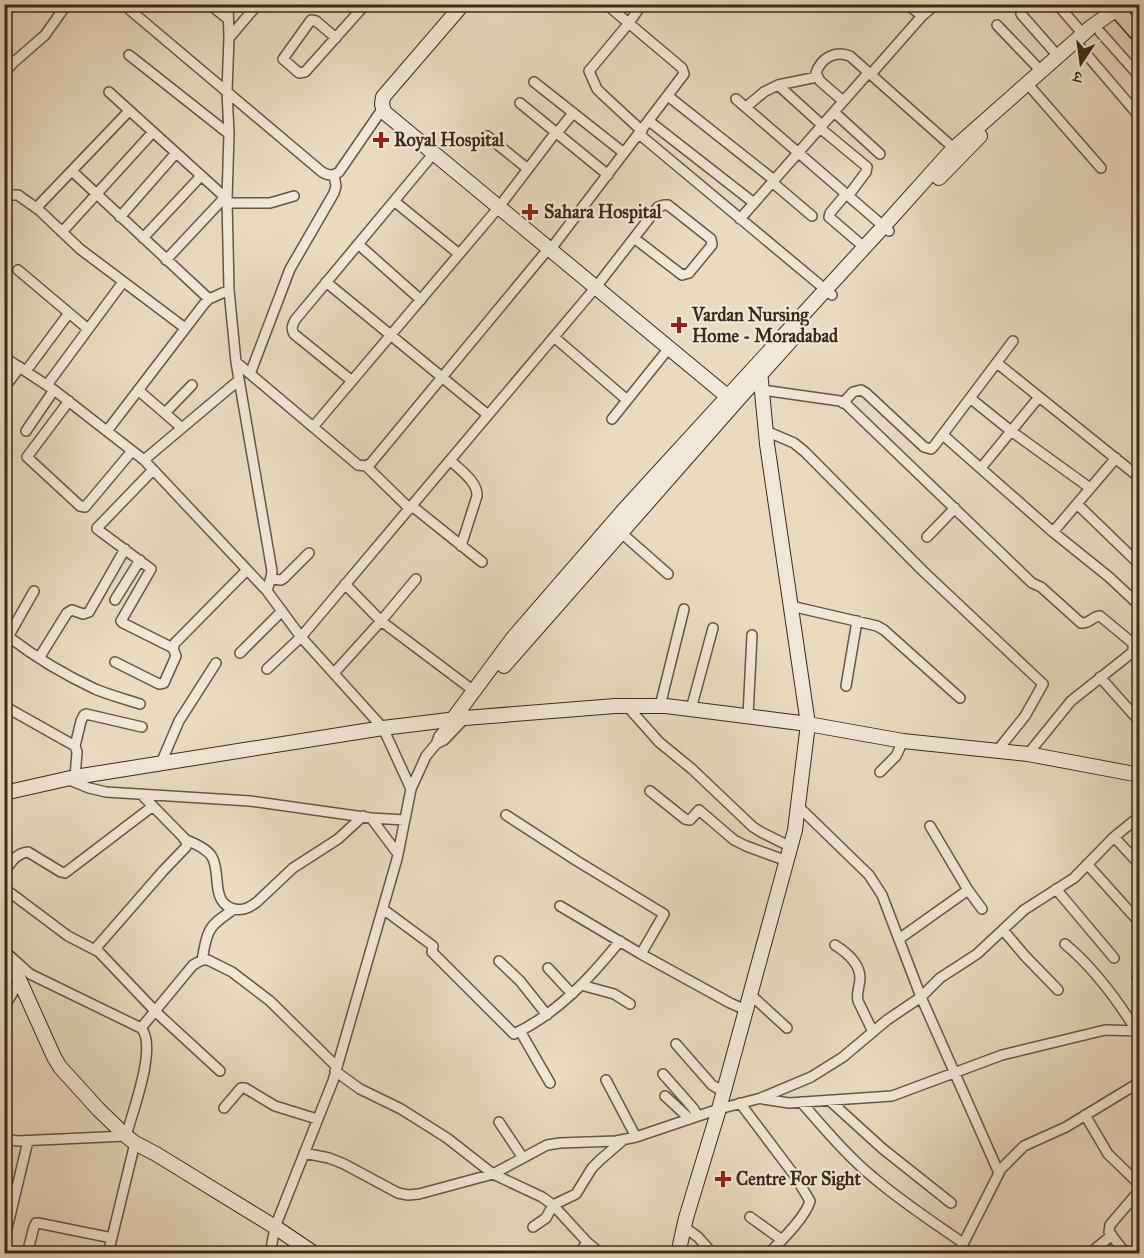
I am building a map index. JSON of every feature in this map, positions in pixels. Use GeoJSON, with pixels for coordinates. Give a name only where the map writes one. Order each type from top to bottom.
{"type":"FeatureCollection","features":[{"type":"Feature","properties":{"kind":"main road"},"geometry":{"type":"LineString","coordinates":[[463,4],[384,97],[382,104],[384,112],[731,400]]}},
{"type":"Feature","properties":{"kind":"main road"},"geometry":{"type":"LineString","coordinates":[[1014,99],[1032,89],[1118,8]]}},
{"type":"Feature","properties":{"kind":"main road"},"geometry":{"type":"LineString","coordinates":[[1118,8],[1140,21]]}},
{"type":"Feature","properties":{"kind":"main road"},"geometry":{"type":"LineString","coordinates":[[459,719],[474,691],[513,638],[616,528],[957,152],[990,126],[1058,56],[1100,32],[1118,8]]}},
{"type":"Feature","properties":{"kind":"main road"},"geometry":{"type":"LineString","coordinates":[[1118,8],[1140,36]]}},
{"type":"Feature","properties":{"kind":"main road"},"geometry":{"type":"LineString","coordinates":[[829,292],[864,247],[886,229]]}},
{"type":"Feature","properties":{"kind":"main road"},"geometry":{"type":"LineString","coordinates":[[678,1254],[795,830],[808,724],[759,369]]}},
{"type":"Feature","properties":{"kind":"main road"},"geometry":{"type":"LineString","coordinates":[[459,719],[616,528]]}},
{"type":"Feature","properties":{"kind":"main road"},"geometry":{"type":"LineString","coordinates":[[4,793],[70,778],[383,728],[615,706],[660,706],[748,716],[903,741],[1028,754],[1140,775]]}},
{"type":"Feature","properties":{"kind":"main road"},"geometry":{"type":"LineString","coordinates":[[4,951],[54,1058],[99,1110],[130,1140],[275,1227],[315,1254]]}},
{"type":"Feature","properties":{"kind":"street"},"geometry":{"type":"LineString","coordinates":[[4,47],[7,4]]}},
{"type":"Feature","properties":{"kind":"street"},"geometry":{"type":"LineString","coordinates":[[4,73],[45,35],[67,4]]}},
{"type":"Feature","properties":{"kind":"street"},"geometry":{"type":"LineString","coordinates":[[209,4],[228,19]]}},
{"type":"Feature","properties":{"kind":"street"},"geometry":{"type":"LineString","coordinates":[[228,4],[229,134],[226,200],[229,290],[236,362],[272,571],[267,591]]}},
{"type":"Feature","properties":{"kind":"street"},"geometry":{"type":"LineString","coordinates":[[229,38],[258,4]]}},
{"type":"Feature","properties":{"kind":"street"},"geometry":{"type":"LineString","coordinates":[[336,38],[316,21],[311,20],[284,58],[298,74],[305,72],[336,38],[364,4]]}},
{"type":"Feature","properties":{"kind":"street"},"geometry":{"type":"LineString","coordinates":[[366,466],[371,463],[550,249],[682,78],[684,74],[682,68],[606,4]]}},
{"type":"Feature","properties":{"kind":"street"},"geometry":{"type":"LineString","coordinates":[[642,4],[591,69],[590,74],[597,88],[640,132],[829,292]]}},
{"type":"Feature","properties":{"kind":"street"},"geometry":{"type":"LineString","coordinates":[[907,4],[922,16]]}},
{"type":"Feature","properties":{"kind":"street"},"geometry":{"type":"LineString","coordinates":[[740,219],[843,101],[922,16],[936,4]]}},
{"type":"Feature","properties":{"kind":"street"},"geometry":{"type":"LineString","coordinates":[[1057,4],[1140,117]]}},
{"type":"Feature","properties":{"kind":"street"},"geometry":{"type":"LineString","coordinates":[[130,10],[328,175],[339,172],[383,108]]}},
{"type":"Feature","properties":{"kind":"street"},"geometry":{"type":"LineString","coordinates":[[1021,14],[1058,56]]}},
{"type":"Feature","properties":{"kind":"street"},"geometry":{"type":"LineString","coordinates":[[996,25],[1041,71]]}},
{"type":"Feature","properties":{"kind":"street"},"geometry":{"type":"LineString","coordinates":[[1100,32],[1140,77]]}},
{"type":"Feature","properties":{"kind":"street"},"geometry":{"type":"LineString","coordinates":[[843,101],[820,81],[816,73],[827,57],[836,53],[850,56],[957,152]]}},
{"type":"Feature","properties":{"kind":"street"},"geometry":{"type":"LineString","coordinates":[[129,56],[229,134]]}},
{"type":"Feature","properties":{"kind":"street"},"geometry":{"type":"LineString","coordinates":[[746,107],[764,92],[778,85],[818,77]]}},
{"type":"Feature","properties":{"kind":"street"},"geometry":{"type":"LineString","coordinates":[[534,82],[624,153]]}},
{"type":"Feature","properties":{"kind":"street"},"geometry":{"type":"LineString","coordinates":[[778,85],[867,167],[866,172],[829,217],[864,247]]}},
{"type":"Feature","properties":{"kind":"street"},"geometry":{"type":"LineString","coordinates":[[1032,89],[1101,168]]}},
{"type":"Feature","properties":{"kind":"street"},"geometry":{"type":"LineString","coordinates":[[109,92],[226,200],[270,203],[294,196]]}},
{"type":"Feature","properties":{"kind":"street"},"geometry":{"type":"LineString","coordinates":[[668,96],[773,181],[812,216]]}},
{"type":"Feature","properties":{"kind":"street"},"geometry":{"type":"LineString","coordinates":[[736,99],[886,229]]}},
{"type":"Feature","properties":{"kind":"street"},"geometry":{"type":"LineString","coordinates":[[519,103],[608,175]]}},
{"type":"Feature","properties":{"kind":"street"},"geometry":{"type":"LineString","coordinates":[[39,210],[39,205],[129,111]]}},
{"type":"Feature","properties":{"kind":"street"},"geometry":{"type":"LineString","coordinates":[[313,427],[499,207],[573,112]]}},
{"type":"Feature","properties":{"kind":"street"},"geometry":{"type":"LineString","coordinates":[[834,112],[880,154]]}},
{"type":"Feature","properties":{"kind":"street"},"geometry":{"type":"LineString","coordinates":[[649,121],[754,203]]}},
{"type":"Feature","properties":{"kind":"street"},"geometry":{"type":"LineString","coordinates":[[62,232],[153,132]]}},
{"type":"Feature","properties":{"kind":"street"},"geometry":{"type":"LineString","coordinates":[[487,136],[528,169]]}},
{"type":"Feature","properties":{"kind":"street"},"geometry":{"type":"LineString","coordinates":[[120,217],[176,153]]}},
{"type":"Feature","properties":{"kind":"street"},"geometry":{"type":"LineString","coordinates":[[352,381],[294,334],[292,330],[295,320],[434,153]]}},
{"type":"Feature","properties":{"kind":"street"},"geometry":{"type":"LineString","coordinates":[[72,171],[209,299]]}},
{"type":"Feature","properties":{"kind":"street"},"geometry":{"type":"LineString","coordinates":[[250,374],[290,269],[334,193],[336,186],[334,175]]}},
{"type":"Feature","properties":{"kind":"street"},"geometry":{"type":"LineString","coordinates":[[143,238],[201,176]]}},
{"type":"Feature","properties":{"kind":"street"},"geometry":{"type":"LineString","coordinates":[[4,200],[12,195],[18,195],[39,210],[80,249],[185,328]]}},
{"type":"Feature","properties":{"kind":"street"},"geometry":{"type":"LineString","coordinates":[[166,260],[226,200]]}},
{"type":"Feature","properties":{"kind":"street"},"geometry":{"type":"LineString","coordinates":[[394,201],[459,254]]}},
{"type":"Feature","properties":{"kind":"street"},"geometry":{"type":"LineString","coordinates":[[267,669],[301,637],[596,287],[658,207],[664,204],[668,206],[712,242],[688,273],[682,275],[634,238]]}},
{"type":"Feature","properties":{"kind":"street"},"geometry":{"type":"LineString","coordinates":[[358,244],[421,300]]}},
{"type":"Feature","properties":{"kind":"street"},"geometry":{"type":"LineString","coordinates":[[18,270],[88,329]]}},
{"type":"Feature","properties":{"kind":"street"},"geometry":{"type":"LineString","coordinates":[[26,431],[50,387],[88,329],[123,282]]}},
{"type":"Feature","properties":{"kind":"street"},"geometry":{"type":"LineString","coordinates":[[326,282],[488,415]]}},
{"type":"Feature","properties":{"kind":"street"},"geometry":{"type":"LineString","coordinates":[[107,431],[209,299],[229,290]]}},
{"type":"Feature","properties":{"kind":"street"},"geometry":{"type":"LineString","coordinates":[[4,388],[23,369],[69,313]]}},
{"type":"Feature","properties":{"kind":"street"},"geometry":{"type":"LineString","coordinates":[[554,337],[627,400]]}},
{"type":"Feature","properties":{"kind":"street"},"geometry":{"type":"LineString","coordinates":[[843,403],[853,392],[861,390],[924,447],[931,449],[1013,341]]}},
{"type":"Feature","properties":{"kind":"street"},"geometry":{"type":"LineString","coordinates":[[612,419],[669,348]]}},
{"type":"Feature","properties":{"kind":"street"},"geometry":{"type":"LineString","coordinates":[[4,357],[50,387],[144,460],[267,591],[301,637],[383,728],[411,789]]}},
{"type":"Feature","properties":{"kind":"street"},"geometry":{"type":"LineString","coordinates":[[236,362],[358,465],[366,466],[411,507],[482,562]]}},
{"type":"Feature","properties":{"kind":"street"},"geometry":{"type":"LineString","coordinates":[[997,363],[1140,478]]}},
{"type":"Feature","properties":{"kind":"street"},"geometry":{"type":"LineString","coordinates":[[144,460],[239,380]]}},
{"type":"Feature","properties":{"kind":"street"},"geometry":{"type":"LineString","coordinates":[[165,413],[192,385]]}},
{"type":"Feature","properties":{"kind":"street"},"geometry":{"type":"LineString","coordinates":[[138,390],[182,428]]}},
{"type":"Feature","properties":{"kind":"street"},"geometry":{"type":"LineString","coordinates":[[762,390],[843,403],[852,409],[1032,584],[1041,587],[1082,623],[1101,616],[1136,646]]}},
{"type":"Feature","properties":{"kind":"street"},"geometry":{"type":"LineString","coordinates":[[981,468],[1040,397]]}},
{"type":"Feature","properties":{"kind":"street"},"geometry":{"type":"LineString","coordinates":[[970,398],[1011,431],[1090,488]]}},
{"type":"Feature","properties":{"kind":"street"},"geometry":{"type":"LineString","coordinates":[[69,401],[27,457],[80,506],[85,507],[132,451]]}},
{"type":"Feature","properties":{"kind":"street"},"geometry":{"type":"LineString","coordinates":[[766,431],[794,443],[805,452],[923,571],[1043,684],[1025,716],[997,751]]}},
{"type":"Feature","properties":{"kind":"street"},"geometry":{"type":"LineString","coordinates":[[943,435],[1140,606]]}},
{"type":"Feature","properties":{"kind":"street"},"geometry":{"type":"LineString","coordinates":[[1053,531],[1116,458]]}},
{"type":"Feature","properties":{"kind":"street"},"geometry":{"type":"LineString","coordinates":[[450,460],[475,484],[478,490],[461,546]]}},
{"type":"Feature","properties":{"kind":"street"},"geometry":{"type":"LineString","coordinates":[[115,662],[163,685],[176,656],[173,648],[122,621],[151,572],[150,567],[97,529],[153,470]]}},
{"type":"Feature","properties":{"kind":"street"},"geometry":{"type":"LineString","coordinates":[[1077,504],[1140,565]]}},
{"type":"Feature","properties":{"kind":"street"},"geometry":{"type":"LineString","coordinates":[[927,537],[955,508]]}},
{"type":"Feature","properties":{"kind":"street"},"geometry":{"type":"LineString","coordinates":[[616,528],[668,573]]}},
{"type":"Feature","properties":{"kind":"street"},"geometry":{"type":"LineString","coordinates":[[39,658],[67,613],[72,610],[83,615],[89,612],[125,549]]}},
{"type":"Feature","properties":{"kind":"street"},"geometry":{"type":"LineString","coordinates":[[271,579],[285,578],[309,553]]}},
{"type":"Feature","properties":{"kind":"street"},"geometry":{"type":"LineString","coordinates":[[115,600],[140,560]]}},
{"type":"Feature","properties":{"kind":"street"},"geometry":{"type":"LineString","coordinates":[[173,648],[175,643],[247,570]]}},
{"type":"Feature","properties":{"kind":"street"},"geometry":{"type":"LineString","coordinates":[[334,673],[416,579]]}},
{"type":"Feature","properties":{"kind":"street"},"geometry":{"type":"LineString","coordinates":[[345,585],[381,621],[474,691]]}},
{"type":"Feature","properties":{"kind":"street"},"geometry":{"type":"LineString","coordinates":[[34,591],[7,640],[97,690],[140,704]]}},
{"type":"Feature","properties":{"kind":"street"},"geometry":{"type":"LineString","coordinates":[[791,606],[870,623],[884,630],[960,698]]}},
{"type":"Feature","properties":{"kind":"street"},"geometry":{"type":"LineString","coordinates":[[660,706],[684,609]]}},
{"type":"Feature","properties":{"kind":"street"},"geometry":{"type":"LineString","coordinates":[[240,653],[282,611]]}},
{"type":"Feature","properties":{"kind":"street"},"geometry":{"type":"LineString","coordinates":[[846,686],[857,621]]}},
{"type":"Feature","properties":{"kind":"street"},"geometry":{"type":"LineString","coordinates":[[691,709],[713,628]]}},
{"type":"Feature","properties":{"kind":"street"},"geometry":{"type":"LineString","coordinates":[[748,716],[752,635]]}},
{"type":"Feature","properties":{"kind":"street"},"geometry":{"type":"LineString","coordinates":[[1136,646],[1135,655],[1140,660]]}},
{"type":"Feature","properties":{"kind":"street"},"geometry":{"type":"LineString","coordinates":[[1028,754],[1071,701],[1136,646]]}},
{"type":"Feature","properties":{"kind":"street"},"geometry":{"type":"LineString","coordinates":[[161,763],[179,722],[216,663]]}},
{"type":"Feature","properties":{"kind":"street"},"geometry":{"type":"LineString","coordinates":[[1100,677],[1140,722]]}},
{"type":"Feature","properties":{"kind":"street"},"geometry":{"type":"LineString","coordinates":[[4,706],[75,746]]}},
{"type":"Feature","properties":{"kind":"street"},"geometry":{"type":"LineString","coordinates":[[627,706],[658,742],[692,769],[753,827],[789,854]]}},
{"type":"Feature","properties":{"kind":"street"},"geometry":{"type":"LineString","coordinates":[[142,727],[84,715],[75,746],[77,752],[70,778],[89,788],[106,792],[250,801],[405,820]]}},
{"type":"Feature","properties":{"kind":"street"},"geometry":{"type":"LineString","coordinates":[[270,1254],[275,1227],[336,1069],[398,854],[411,789],[426,756],[436,744],[439,736],[459,719]]}},
{"type":"Feature","properties":{"kind":"street"},"geometry":{"type":"LineString","coordinates":[[880,772],[896,756],[903,741]]}},
{"type":"Feature","properties":{"kind":"street"},"geometry":{"type":"LineString","coordinates":[[650,791],[685,819],[690,820],[700,810],[734,840],[746,846],[789,854]]}},
{"type":"Feature","properties":{"kind":"street"},"geometry":{"type":"LineString","coordinates":[[95,949],[187,844],[187,841],[141,794]]}},
{"type":"Feature","properties":{"kind":"street"},"geometry":{"type":"LineString","coordinates":[[4,872],[17,855],[28,852],[65,873],[153,806]]}},
{"type":"Feature","properties":{"kind":"street"},"geometry":{"type":"LineString","coordinates":[[798,806],[869,875],[882,896],[921,997],[999,1173]]}},
{"type":"Feature","properties":{"kind":"street"},"geometry":{"type":"LineString","coordinates":[[506,815],[664,914],[641,954]]}},
{"type":"Feature","properties":{"kind":"street"},"geometry":{"type":"LineString","coordinates":[[304,1153],[329,1158],[344,1164],[398,1193],[419,1194],[493,1174],[547,1145],[616,1142],[760,1098],[811,1077],[843,1057],[887,1020],[921,997],[940,978],[977,954],[1024,910],[1074,878],[1114,837],[1140,816]]}},
{"type":"Feature","properties":{"kind":"street"},"geometry":{"type":"LineString","coordinates":[[367,817],[398,854]]}},
{"type":"Feature","properties":{"kind":"street"},"geometry":{"type":"LineString","coordinates":[[184,839],[210,854],[214,862],[218,892],[222,902],[228,907],[244,910],[250,908],[300,863],[367,817]]}},
{"type":"Feature","properties":{"kind":"street"},"geometry":{"type":"LineString","coordinates":[[930,826],[982,909]]}},
{"type":"Feature","properties":{"kind":"street"},"geometry":{"type":"LineString","coordinates":[[1114,837],[1140,865]]}},
{"type":"Feature","properties":{"kind":"street"},"geometry":{"type":"LineString","coordinates":[[1087,864],[1140,923]]}},
{"type":"Feature","properties":{"kind":"street"},"geometry":{"type":"LineString","coordinates":[[4,888],[69,936],[95,949],[155,1011],[220,1071]]}},
{"type":"Feature","properties":{"kind":"street"},"geometry":{"type":"LineString","coordinates":[[1056,889],[1114,958]]}},
{"type":"Feature","properties":{"kind":"street"},"geometry":{"type":"LineString","coordinates":[[899,939],[968,890]]}},
{"type":"Feature","properties":{"kind":"street"},"geometry":{"type":"LineString","coordinates":[[560,906],[641,954],[747,1010]]}},
{"type":"Feature","properties":{"kind":"street"},"geometry":{"type":"LineString","coordinates":[[202,960],[210,929],[234,909]]}},
{"type":"Feature","properties":{"kind":"street"},"geometry":{"type":"LineString","coordinates":[[383,909],[433,946],[432,952],[514,1034],[561,1005],[594,973],[620,941]]}},
{"type":"Feature","properties":{"kind":"street"},"geometry":{"type":"LineString","coordinates":[[1003,930],[1058,990]]}},
{"type":"Feature","properties":{"kind":"street"},"geometry":{"type":"LineString","coordinates":[[1065,944],[1111,991],[1138,1030]]}},
{"type":"Feature","properties":{"kind":"street"},"geometry":{"type":"LineString","coordinates":[[835,945],[849,955],[858,968],[860,976],[858,1001],[873,1032]]}},
{"type":"Feature","properties":{"kind":"street"},"geometry":{"type":"LineString","coordinates":[[4,951],[30,974],[141,1028],[147,1039],[147,1051],[108,1254]]}},
{"type":"Feature","properties":{"kind":"street"},"geometry":{"type":"LineString","coordinates":[[141,1028],[193,965],[202,960],[218,964],[270,1001],[336,1069],[360,1089],[401,1109],[447,1138],[493,1174],[542,1197],[553,1205],[601,1254]]}},
{"type":"Feature","properties":{"kind":"street"},"geometry":{"type":"LineString","coordinates":[[500,961],[520,981],[547,1015]]}},
{"type":"Feature","properties":{"kind":"street"},"geometry":{"type":"LineString","coordinates":[[548,968],[572,994]]}},
{"type":"Feature","properties":{"kind":"street"},"geometry":{"type":"LineString","coordinates":[[4,1007],[20,981]]}},
{"type":"Feature","properties":{"kind":"street"},"geometry":{"type":"LineString","coordinates":[[581,985],[614,994],[630,1004]]}},
{"type":"Feature","properties":{"kind":"street"},"geometry":{"type":"LineString","coordinates":[[751,995],[787,1028]]}},
{"type":"Feature","properties":{"kind":"street"},"geometry":{"type":"LineString","coordinates":[[760,1098],[789,1103],[892,1096],[1002,1055],[1105,1030],[1138,1030]]}},
{"type":"Feature","properties":{"kind":"street"},"geometry":{"type":"LineString","coordinates":[[520,1031],[550,1083]]}},
{"type":"Feature","properties":{"kind":"street"},"geometry":{"type":"LineString","coordinates":[[676,1044],[712,1085],[724,1092]]}},
{"type":"Feature","properties":{"kind":"street"},"geometry":{"type":"LineString","coordinates":[[663,1074],[693,1107],[694,1118]]}},
{"type":"Feature","properties":{"kind":"street"},"geometry":{"type":"LineString","coordinates":[[606,1080],[636,1137]]}},
{"type":"Feature","properties":{"kind":"street"},"geometry":{"type":"LineString","coordinates":[[958,1254],[1001,1169],[1024,1146],[1066,1127],[1140,1082]]}},
{"type":"Feature","properties":{"kind":"street"},"geometry":{"type":"LineString","coordinates":[[224,1108],[243,1087],[275,1106],[317,1119]]}},
{"type":"Feature","properties":{"kind":"street"},"geometry":{"type":"LineString","coordinates":[[665,1096],[694,1118]]}},
{"type":"Feature","properties":{"kind":"street"},"geometry":{"type":"LineString","coordinates":[[829,1100],[883,1149],[951,1203]]}},
{"type":"Feature","properties":{"kind":"street"},"geometry":{"type":"LineString","coordinates":[[801,1102],[841,1147],[873,1177],[963,1243]]}},
{"type":"Feature","properties":{"kind":"street"},"geometry":{"type":"LineString","coordinates":[[740,1103],[795,1176],[810,1201],[806,1210],[768,1254]]}},
{"type":"Feature","properties":{"kind":"street"},"geometry":{"type":"LineString","coordinates":[[1085,1115],[1108,1154],[1140,1187],[1109,1229],[1126,1254]]}},
{"type":"Feature","properties":{"kind":"street"},"geometry":{"type":"LineString","coordinates":[[499,1122],[523,1158]]}},
{"type":"Feature","properties":{"kind":"street"},"geometry":{"type":"LineString","coordinates":[[4,1139],[28,1141],[130,1140]]}},
{"type":"Feature","properties":{"kind":"street"},"geometry":{"type":"LineString","coordinates":[[533,1227],[546,1218],[553,1205],[576,1194],[592,1168],[624,1140]]}},
{"type":"Feature","properties":{"kind":"street"},"geometry":{"type":"LineString","coordinates":[[4,1241],[28,1141]]}},
{"type":"Feature","properties":{"kind":"street"},"geometry":{"type":"LineString","coordinates":[[750,1217],[782,1240]]}},
{"type":"Feature","properties":{"kind":"street"},"geometry":{"type":"LineString","coordinates":[[29,1246],[35,1224],[38,1222],[112,1238]]}},
{"type":"Feature","properties":{"kind":"street"},"geometry":{"type":"LineString","coordinates":[[684,1227],[713,1254]]}},
{"type":"Feature","properties":{"kind":"street"},"geometry":{"type":"LineString","coordinates":[[1089,1254],[1112,1235]]}},
{"type":"Feature","properties":{"kind":"street"},"geometry":{"type":"LineString","coordinates":[[579,1254],[587,1242]]}},
{"type":"Feature","properties":{"kind":"place","name":"Royal Hospital"},"geometry":{"type":"Point","coordinates":[381,140]}},
{"type":"Feature","properties":{"kind":"place","name":"Sahara Hospital"},"geometry":{"type":"Point","coordinates":[530,212]}},
{"type":"Feature","properties":{"kind":"place","name":"Vardan Nursing Home - Moradabad"},"geometry":{"type":"Point","coordinates":[679,325]}},
{"type":"Feature","properties":{"kind":"place","name":"Centre For Sight"},"geometry":{"type":"Point","coordinates":[723,1179]}}]}
